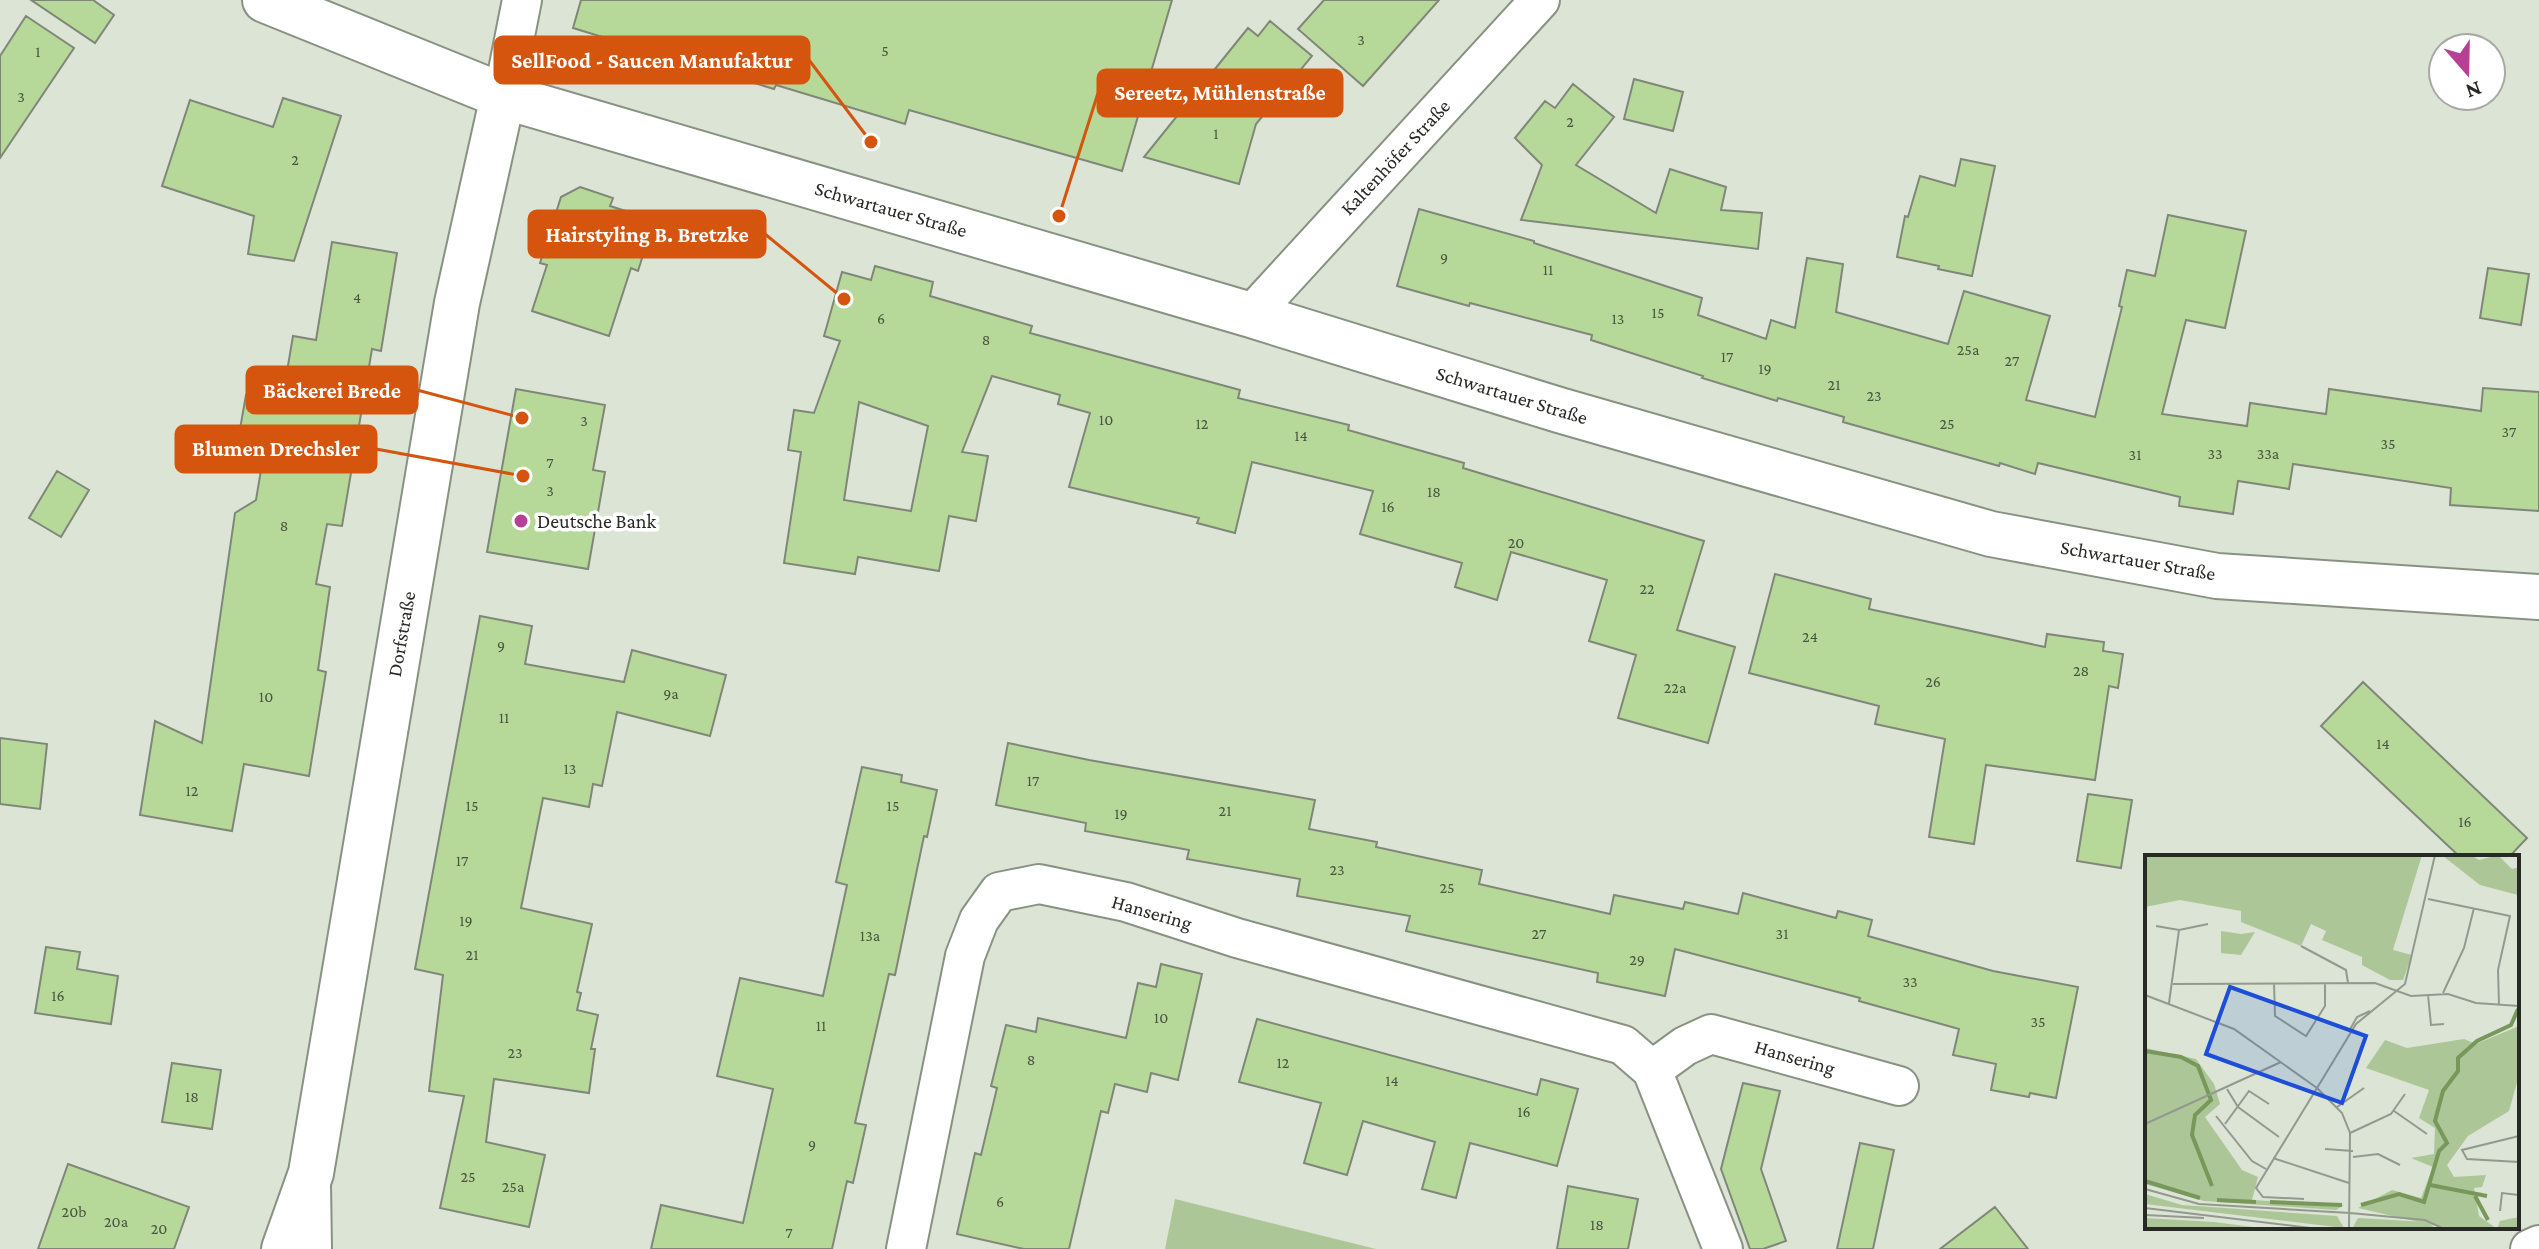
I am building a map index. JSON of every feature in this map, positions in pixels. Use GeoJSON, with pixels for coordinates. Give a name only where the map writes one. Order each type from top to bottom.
{"type":"FeatureCollection","features":[{"type":"Feature","properties":{"kind":"street","name":"Schwartauer Straße"},"geometry":{"type":"LineString","coordinates":[[265,0],[503,96],[1251,315],[1559,410],[1991,534],[2217,576],[2539,597]]}},
{"type":"Feature","properties":{"kind":"street"},"geometry":{"type":"LineString","coordinates":[[503,96],[522,0]]}},
{"type":"Feature","properties":{"kind":"street","name":"Kaltenhöfer Straße"},"geometry":{"type":"LineString","coordinates":[[1251,315],[1540,0]]}},
{"type":"Feature","properties":{"kind":"street","name":"Dorfstraße"},"geometry":{"type":"LineString","coordinates":[[284,1249],[311,1173],[457,303],[503,96]]}},
{"type":"Feature","properties":{"kind":"street","name":"Hansering"},"geometry":{"type":"LineString","coordinates":[[906,1249],[965,956],[979,920],[999,892],[1039,884],[1126,902],[1237,938],[1623,1045],[1652,1070],[1723,1249]]}},
{"type":"Feature","properties":{"kind":"street","name":"Hansering"},"geometry":{"type":"LineString","coordinates":[[1652,1070],[1685,1046],[1711,1034],[1899,1086]]}},
{"type":"Feature","properties":{"kind":"street","name":"Dorfstraße"},"geometry":{"type":"LineString","coordinates":[[311,1173],[312,1249]]}},
{"type":"Feature","properties":{"kind":"street"},"geometry":{"type":"LineString","coordinates":[[2530,1249],[2539,1245]]}},
{"type":"Feature","properties":{"kind":"green space"},"geometry":{"type":"Polygon","coordinates":[[[1175,1199],[1376,1249],[1165,1249],[1175,1199]]]}},
{"type":"Feature","properties":{"kind":"building"},"geometry":{"type":"Polygon","coordinates":[[[31,0],[93,0],[114,15],[95,43],[31,0]]]}},
{"type":"Feature","properties":{"kind":"building"},"geometry":{"type":"Polygon","coordinates":[[[581,0],[1172,0],[1122,171],[909,110],[905,124],[776,85],[774,89],[573,28],[581,0]]]}},
{"type":"Feature","properties":{"kind":"building"},"geometry":{"type":"Polygon","coordinates":[[[1324,0],[1439,0],[1363,86],[1298,29],[1324,0]]]}},
{"type":"Feature","properties":{"kind":"building"},"geometry":{"type":"Polygon","coordinates":[[[26,16],[74,48],[0,158],[0,56],[26,16]]]}},
{"type":"Feature","properties":{"kind":"building"},"geometry":{"type":"Polygon","coordinates":[[[1270,21],[1312,56],[1256,124],[1239,184],[1144,157],[1248,28],[1258,36],[1270,21]]]}},
{"type":"Feature","properties":{"kind":"building"},"geometry":{"type":"Polygon","coordinates":[[[1634,79],[1683,92],[1673,131],[1624,119],[1634,79]]]}},
{"type":"Feature","properties":{"kind":"building"},"geometry":{"type":"Polygon","coordinates":[[[1573,84],[1614,117],[1576,165],[1656,213],[1670,169],[1726,187],[1721,210],[1762,213],[1758,249],[1521,220],[1542,165],[1515,138],[1545,101],[1555,108],[1573,84]]]}},
{"type":"Feature","properties":{"kind":"building"},"geometry":{"type":"Polygon","coordinates":[[[283,98],[341,116],[294,261],[248,254],[254,216],[162,186],[190,100],[273,127],[283,98]]]}},
{"type":"Feature","properties":{"kind":"building"},"geometry":{"type":"Polygon","coordinates":[[[1961,159],[1995,166],[1972,276],[1897,257],[1905,216],[1908,217],[1920,176],[1955,186],[1961,159]]]}},
{"type":"Feature","properties":{"kind":"building"},"geometry":{"type":"Polygon","coordinates":[[[580,187],[613,198],[610,206],[654,220],[638,271],[631,268],[609,336],[532,311],[547,265],[540,263],[561,197],[580,187]]]}},
{"type":"Feature","properties":{"kind":"building"},"geometry":{"type":"Polygon","coordinates":[[[1419,209],[1534,241],[1702,298],[1698,315],[1766,339],[1771,320],[1795,328],[1807,258],[1843,264],[1836,312],[1948,344],[1964,291],[2050,316],[2026,400],[2095,417],[2122,307],[2119,306],[2127,270],[2155,276],[2168,215],[2246,231],[2225,328],[2186,320],[2162,414],[2247,426],[2250,403],[2326,414],[2329,389],[2481,411],[2483,388],[2539,392],[2539,511],[2450,505],[2451,488],[2293,464],[2289,489],[2238,481],[2233,514],[2179,506],[2180,497],[2038,463],[2035,474],[2000,463],[1999,466],[1843,422],[1844,417],[1702,378],[1591,340],[1592,335],[1397,286],[1419,209]]]}},
{"type":"Feature","properties":{"kind":"building"},"geometry":{"type":"Polygon","coordinates":[[[332,242],[397,253],[381,351],[372,349],[342,526],[327,524],[316,584],[330,587],[318,670],[326,672],[309,776],[244,764],[232,831],[140,815],[155,721],[202,743],[235,513],[256,500],[267,434],[240,429],[246,395],[282,401],[293,336],[316,340],[332,242]]]}},
{"type":"Feature","properties":{"kind":"building"},"geometry":{"type":"Polygon","coordinates":[[[875,266],[933,282],[930,296],[1032,326],[1030,333],[1240,390],[1238,398],[1349,425],[1348,430],[1464,463],[1463,468],[1704,541],[1677,630],[1735,647],[1708,743],[1618,718],[1636,655],[1589,641],[1607,580],[1511,552],[1497,600],[1455,587],[1462,563],[1360,534],[1373,491],[1252,462],[1235,533],[1197,523],[1199,518],[1069,487],[1090,413],[1058,404],[1060,395],[992,376],[962,452],[988,456],[976,521],[949,516],[939,571],[858,557],[855,574],[784,563],[801,452],[788,450],[794,410],[814,413],[840,341],[824,336],[842,272],[871,280],[875,266]],[[859,402],[844,500],[911,511],[928,426],[859,402]]]}},
{"type":"Feature","properties":{"kind":"building"},"geometry":{"type":"Polygon","coordinates":[[[2488,268],[2529,274],[2521,325],[2480,318],[2488,268]]]}},
{"type":"Feature","properties":{"kind":"building"},"geometry":{"type":"Polygon","coordinates":[[[516,389],[605,405],[593,470],[605,472],[588,569],[487,552],[516,389]]]}},
{"type":"Feature","properties":{"kind":"building"},"geometry":{"type":"Polygon","coordinates":[[[57,471],[89,490],[61,537],[29,518],[57,471]]]}},
{"type":"Feature","properties":{"kind":"building"},"geometry":{"type":"Polygon","coordinates":[[[1775,574],[1871,599],[1869,609],[2045,647],[2047,634],[2104,642],[2103,651],[2123,654],[2118,688],[2109,686],[2095,780],[1986,765],[1974,844],[1929,837],[1945,739],[1875,724],[1879,706],[1749,673],[1775,574]]]}},
{"type":"Feature","properties":{"kind":"building"},"geometry":{"type":"Polygon","coordinates":[[[480,616],[532,626],[525,664],[624,682],[632,650],[726,675],[710,736],[617,712],[602,786],[593,784],[589,807],[543,798],[521,908],[592,924],[577,992],[581,993],[577,1010],[598,1015],[591,1049],[595,1049],[589,1093],[494,1079],[486,1142],[545,1155],[529,1227],[440,1208],[464,1096],[429,1091],[443,975],[415,969],[480,616]]]}},
{"type":"Feature","properties":{"kind":"building"},"geometry":{"type":"Polygon","coordinates":[[[2363,682],[2527,838],[2511,855],[2458,855],[2321,726],[2363,682]]]}},
{"type":"Feature","properties":{"kind":"building"},"geometry":{"type":"Polygon","coordinates":[[[0,738],[47,744],[40,809],[0,804],[0,738]]]}},
{"type":"Feature","properties":{"kind":"building"},"geometry":{"type":"Polygon","coordinates":[[[1008,743],[1315,800],[1309,829],[1377,842],[1376,847],[1482,870],[1479,884],[1610,914],[1614,895],[1683,909],[1685,902],[1738,914],[1743,893],[1836,918],[1838,911],[1872,920],[1868,936],[1993,971],[2078,987],[2056,1098],[1991,1090],[1996,1064],[1953,1055],[1959,1029],[1859,1001],[1860,998],[1675,949],[1665,996],[1597,982],[1598,973],[1406,931],[1410,916],[1297,896],[1300,879],[1187,859],[1189,850],[1085,831],[1086,823],[996,805],[1008,743]]]}},
{"type":"Feature","properties":{"kind":"building"},"geometry":{"type":"Polygon","coordinates":[[[862,767],[902,775],[901,782],[937,790],[927,837],[924,836],[895,975],[889,974],[855,1123],[866,1125],[853,1183],[847,1181],[832,1249],[651,1249],[661,1205],[743,1223],[773,1089],[717,1076],[740,978],[823,996],[847,885],[836,882],[862,767]]]}},
{"type":"Feature","properties":{"kind":"building"},"geometry":{"type":"Polygon","coordinates":[[[2088,794],[2132,800],[2121,868],[2077,861],[2088,794]]]}},
{"type":"Feature","properties":{"kind":"building"},"geometry":{"type":"Polygon","coordinates":[[[46,947],[80,952],[77,969],[118,976],[111,1024],[35,1013],[46,947]]]}},
{"type":"Feature","properties":{"kind":"building"},"geometry":{"type":"Polygon","coordinates":[[[1161,964],[1202,974],[1178,1080],[1151,1073],[1147,1092],[1115,1084],[1108,1113],[1101,1111],[1069,1249],[1024,1249],[957,1234],[975,1153],[981,1155],[997,1088],[991,1086],[1006,1025],[1036,1032],[1038,1018],[1126,1038],[1138,983],[1156,987],[1161,964]]]}},
{"type":"Feature","properties":{"kind":"building"},"geometry":{"type":"Polygon","coordinates":[[[1257,1019],[1537,1095],[1541,1079],[1578,1089],[1557,1166],[1470,1143],[1456,1198],[1422,1189],[1435,1142],[1363,1121],[1347,1175],[1304,1163],[1321,1103],[1239,1082],[1257,1019]]]}},
{"type":"Feature","properties":{"kind":"building"},"geometry":{"type":"Polygon","coordinates":[[[172,1063],[221,1070],[212,1129],[162,1122],[172,1063]]]}},
{"type":"Feature","properties":{"kind":"building"},"geometry":{"type":"Polygon","coordinates":[[[1743,1083],[1780,1091],[1761,1169],[1786,1241],[1763,1249],[1750,1249],[1721,1169],[1743,1083]]]}},
{"type":"Feature","properties":{"kind":"building"},"geometry":{"type":"Polygon","coordinates":[[[1860,1143],[1894,1150],[1873,1249],[1837,1249],[1860,1143]]]}},
{"type":"Feature","properties":{"kind":"building"},"geometry":{"type":"Polygon","coordinates":[[[68,1164],[189,1207],[174,1249],[38,1249],[68,1164]]]}},
{"type":"Feature","properties":{"kind":"building"},"geometry":{"type":"Polygon","coordinates":[[[1568,1186],[1638,1199],[1628,1249],[1557,1249],[1568,1186]]]}},
{"type":"Feature","properties":{"kind":"building"},"geometry":{"type":"Polygon","coordinates":[[[1995,1207],[2028,1249],[1940,1249],[1995,1207]]]}},
{"type":"Feature","properties":{"kind":"place","name":"SellFood - Saucen Manufaktur"},"geometry":{"type":"Point","coordinates":[871,142]}},
{"type":"Feature","properties":{"kind":"place","name":"Sereetz, Mühlenstraße"},"geometry":{"type":"Point","coordinates":[1059,216]}},
{"type":"Feature","properties":{"kind":"place","name":"Hairstyling B. Bretzke"},"geometry":{"type":"Point","coordinates":[844,299]}},
{"type":"Feature","properties":{"kind":"place","name":"Bäckerei Brede"},"geometry":{"type":"Point","coordinates":[522,418]}},
{"type":"Feature","properties":{"kind":"place","name":"Blumen Drechsler"},"geometry":{"type":"Point","coordinates":[523,476]}},
{"type":"Feature","properties":{"kind":"place","name":"Deutsche Bank"},"geometry":{"type":"Point","coordinates":[521,521]}}]}
